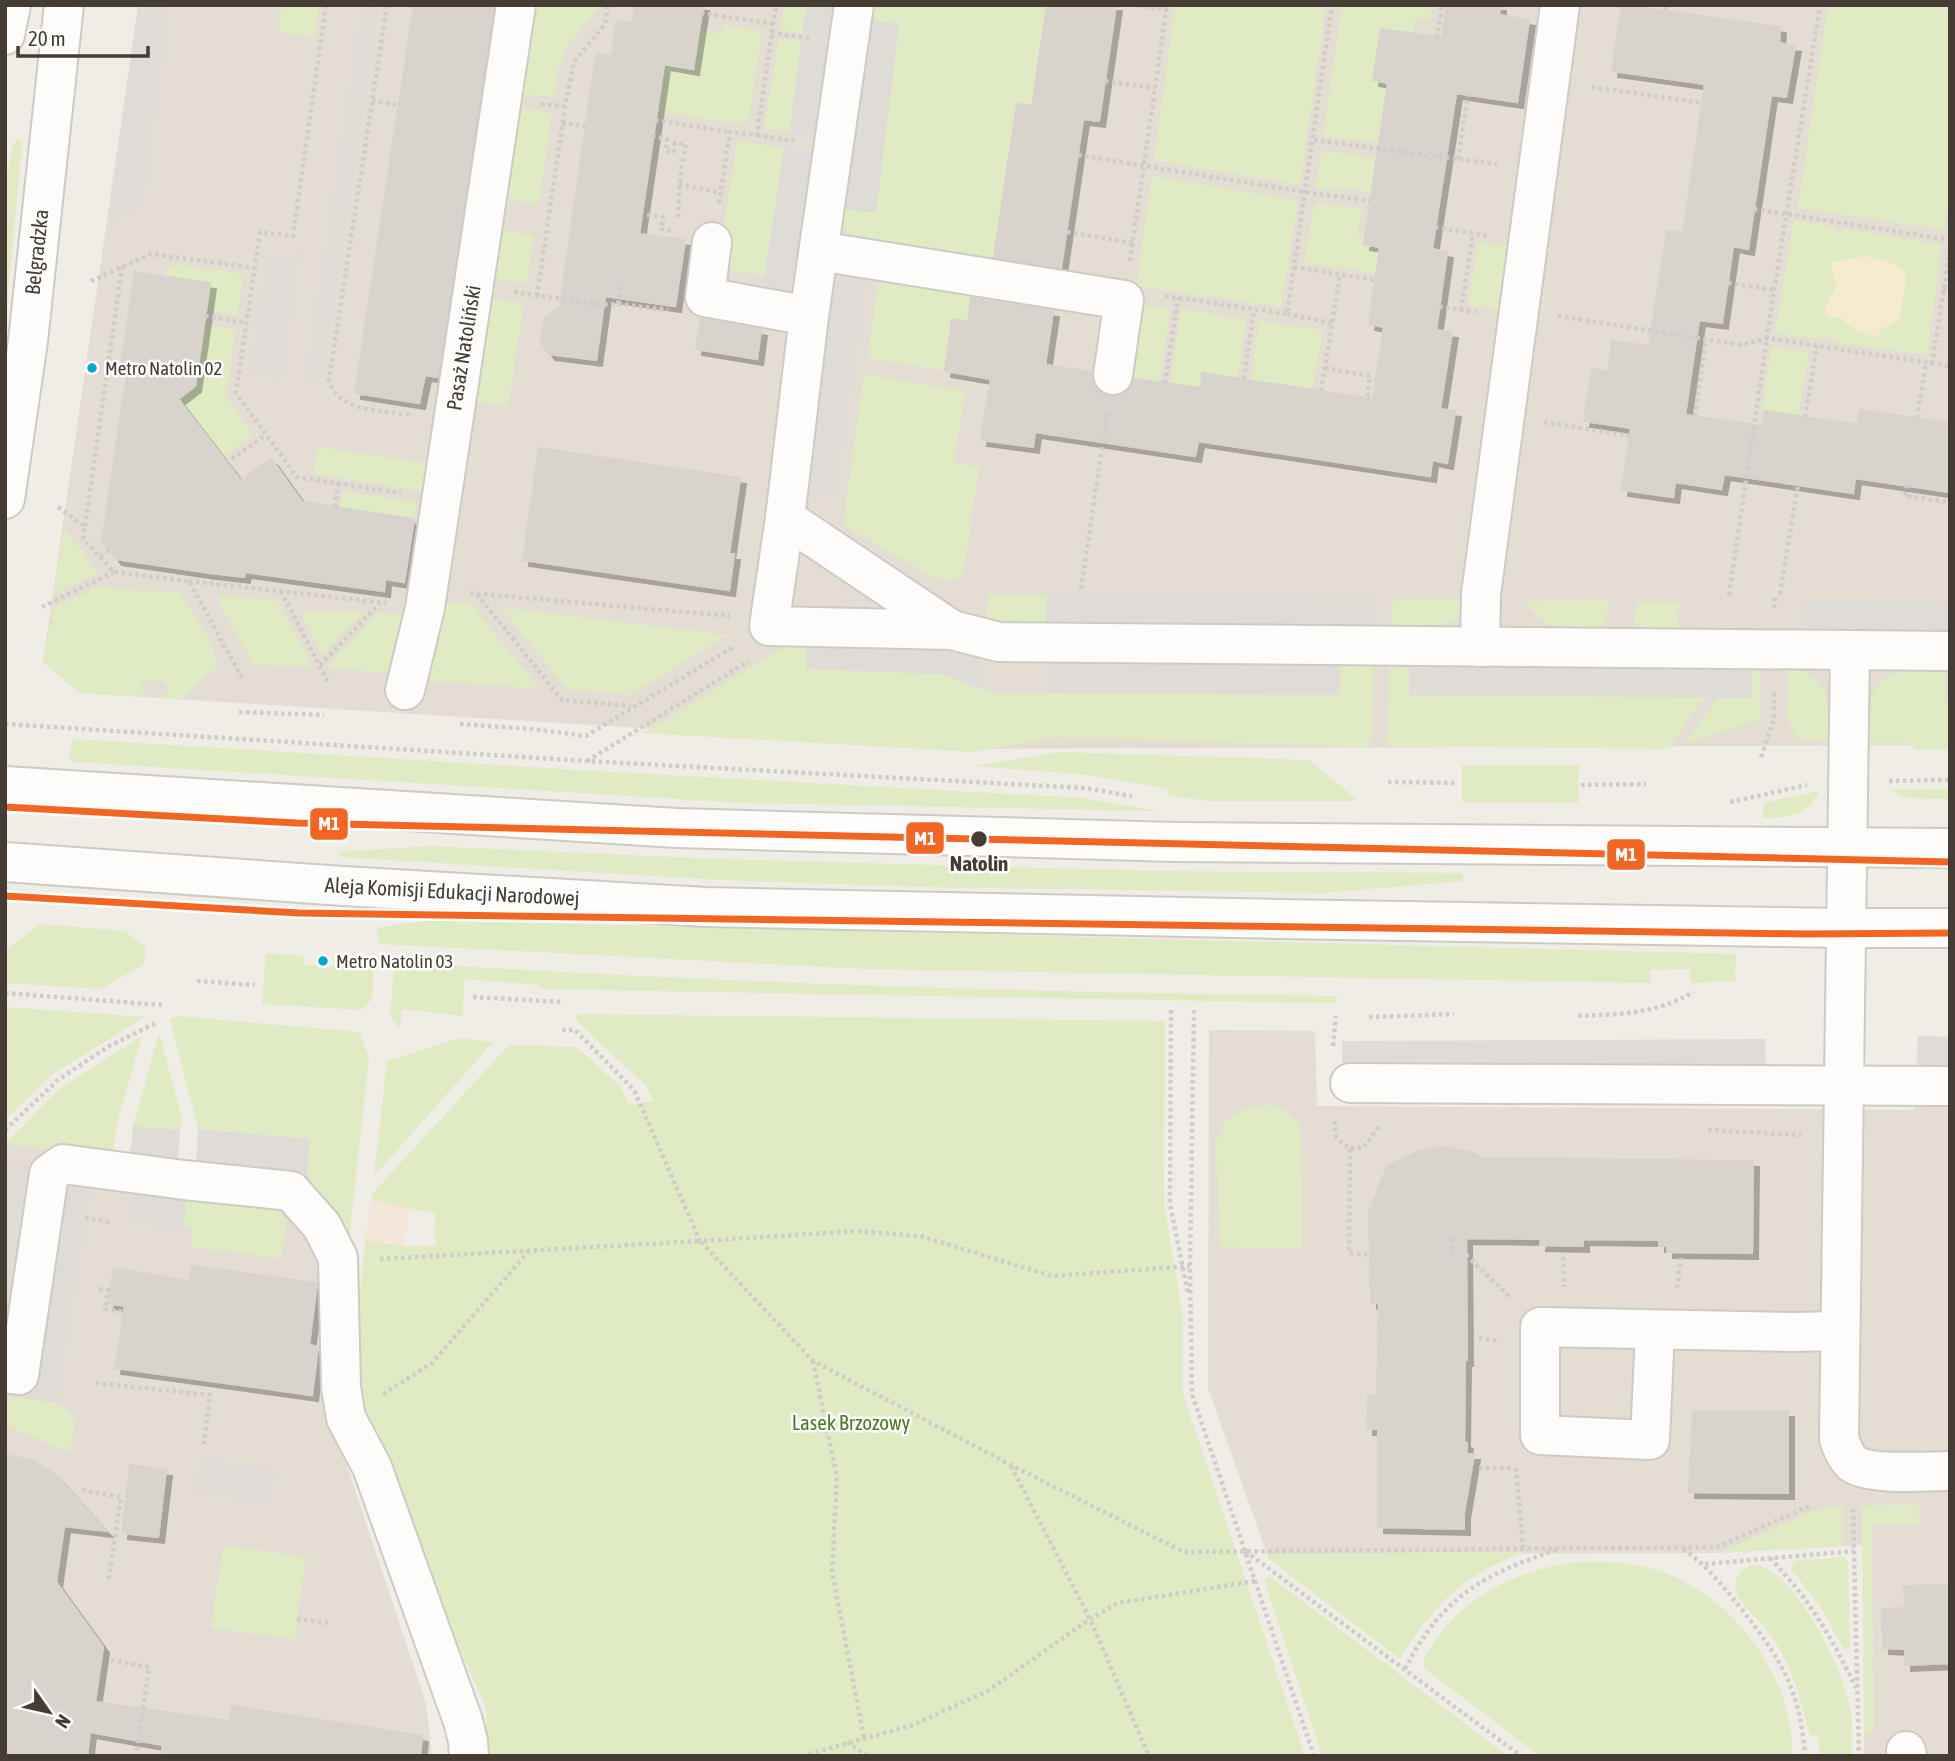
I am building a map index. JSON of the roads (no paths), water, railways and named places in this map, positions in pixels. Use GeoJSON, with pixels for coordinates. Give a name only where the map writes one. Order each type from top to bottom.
{"type":"FeatureCollection","features":[{"type":"Feature","properties":{"kind":"street"},"geometry":{"type":"LineString","coordinates":[[5,35],[11,5]]}},
{"type":"Feature","properties":{"kind":"street","name":"Belgradzka"},"geometry":{"type":"LineString","coordinates":[[5,499],[28,341],[64,5]]}},
{"type":"Feature","properties":{"kind":"street","name":"Pasaż Natoliński"},"geometry":{"type":"LineString","coordinates":[[405,690],[425,608],[516,5]]}},
{"type":"Feature","properties":{"kind":"street"},"geometry":{"type":"LineString","coordinates":[[854,5],[809,316],[785,518],[786,627],[952,629],[999,642],[1950,651]]}},
{"type":"Feature","properties":{"kind":"street"},"geometry":{"type":"LineString","coordinates":[[1480,647],[1481,594],[1560,5]]}},
{"type":"Feature","properties":{"kind":"street"},"geometry":{"type":"LineString","coordinates":[[694,237],[705,297],[809,316]]}},
{"type":"Feature","properties":{"kind":"street"},"geometry":{"type":"LineString","coordinates":[[820,251],[1124,300],[1113,375]]}},
{"type":"Feature","properties":{"kind":"street"},"geometry":{"type":"LineString","coordinates":[[785,518],[952,629]]}},
{"type":"Feature","properties":{"kind":"street"},"geometry":{"type":"LineString","coordinates":[[1850,650],[1839,1439],[1853,1464],[1880,1472],[1950,1471]]}},
{"type":"Feature","properties":{"kind":"street"},"geometry":{"type":"LineString","coordinates":[[5,786],[677,828],[1175,842],[1950,848]]}},
{"type":"Feature","properties":{"kind":"street","name":"Aleja Komisji Edukacji Narodowej"},"geometry":{"type":"LineString","coordinates":[[5,862],[343,886],[706,907],[1950,928]]}},
{"type":"Feature","properties":{"kind":"street"},"geometry":{"type":"LineString","coordinates":[[1350,1083],[1950,1086]]}},
{"type":"Feature","properties":{"kind":"street"},"geometry":{"type":"LineString","coordinates":[[5,1373],[19,1375],[48,1174],[63,1164],[291,1191],[322,1226],[338,1258],[341,1387],[346,1418],[372,1467],[463,1721],[469,1756]]}},
{"type":"Feature","properties":{"kind":"street"},"geometry":{"type":"LineString","coordinates":[[1655,1330],[1650,1440],[1540,1435],[1540,1326],[1839,1331]]}},
{"type":"Feature","properties":{"kind":"place","name":"Metro Natolin 02"},"geometry":{"type":"Point","coordinates":[92,368]}},
{"type":"Feature","properties":{"kind":"place","name":"Natolin"},"geometry":{"type":"Point","coordinates":[979,839]}},
{"type":"Feature","properties":{"kind":"place","name":"Metro Natolin 03"},"geometry":{"type":"Point","coordinates":[323,961]}},
{"type":"Feature","properties":{"kind":"park label","name":"Lasek Brzozowy"},"geometry":{"type":"Point","coordinates":[851,1423]}}]}
